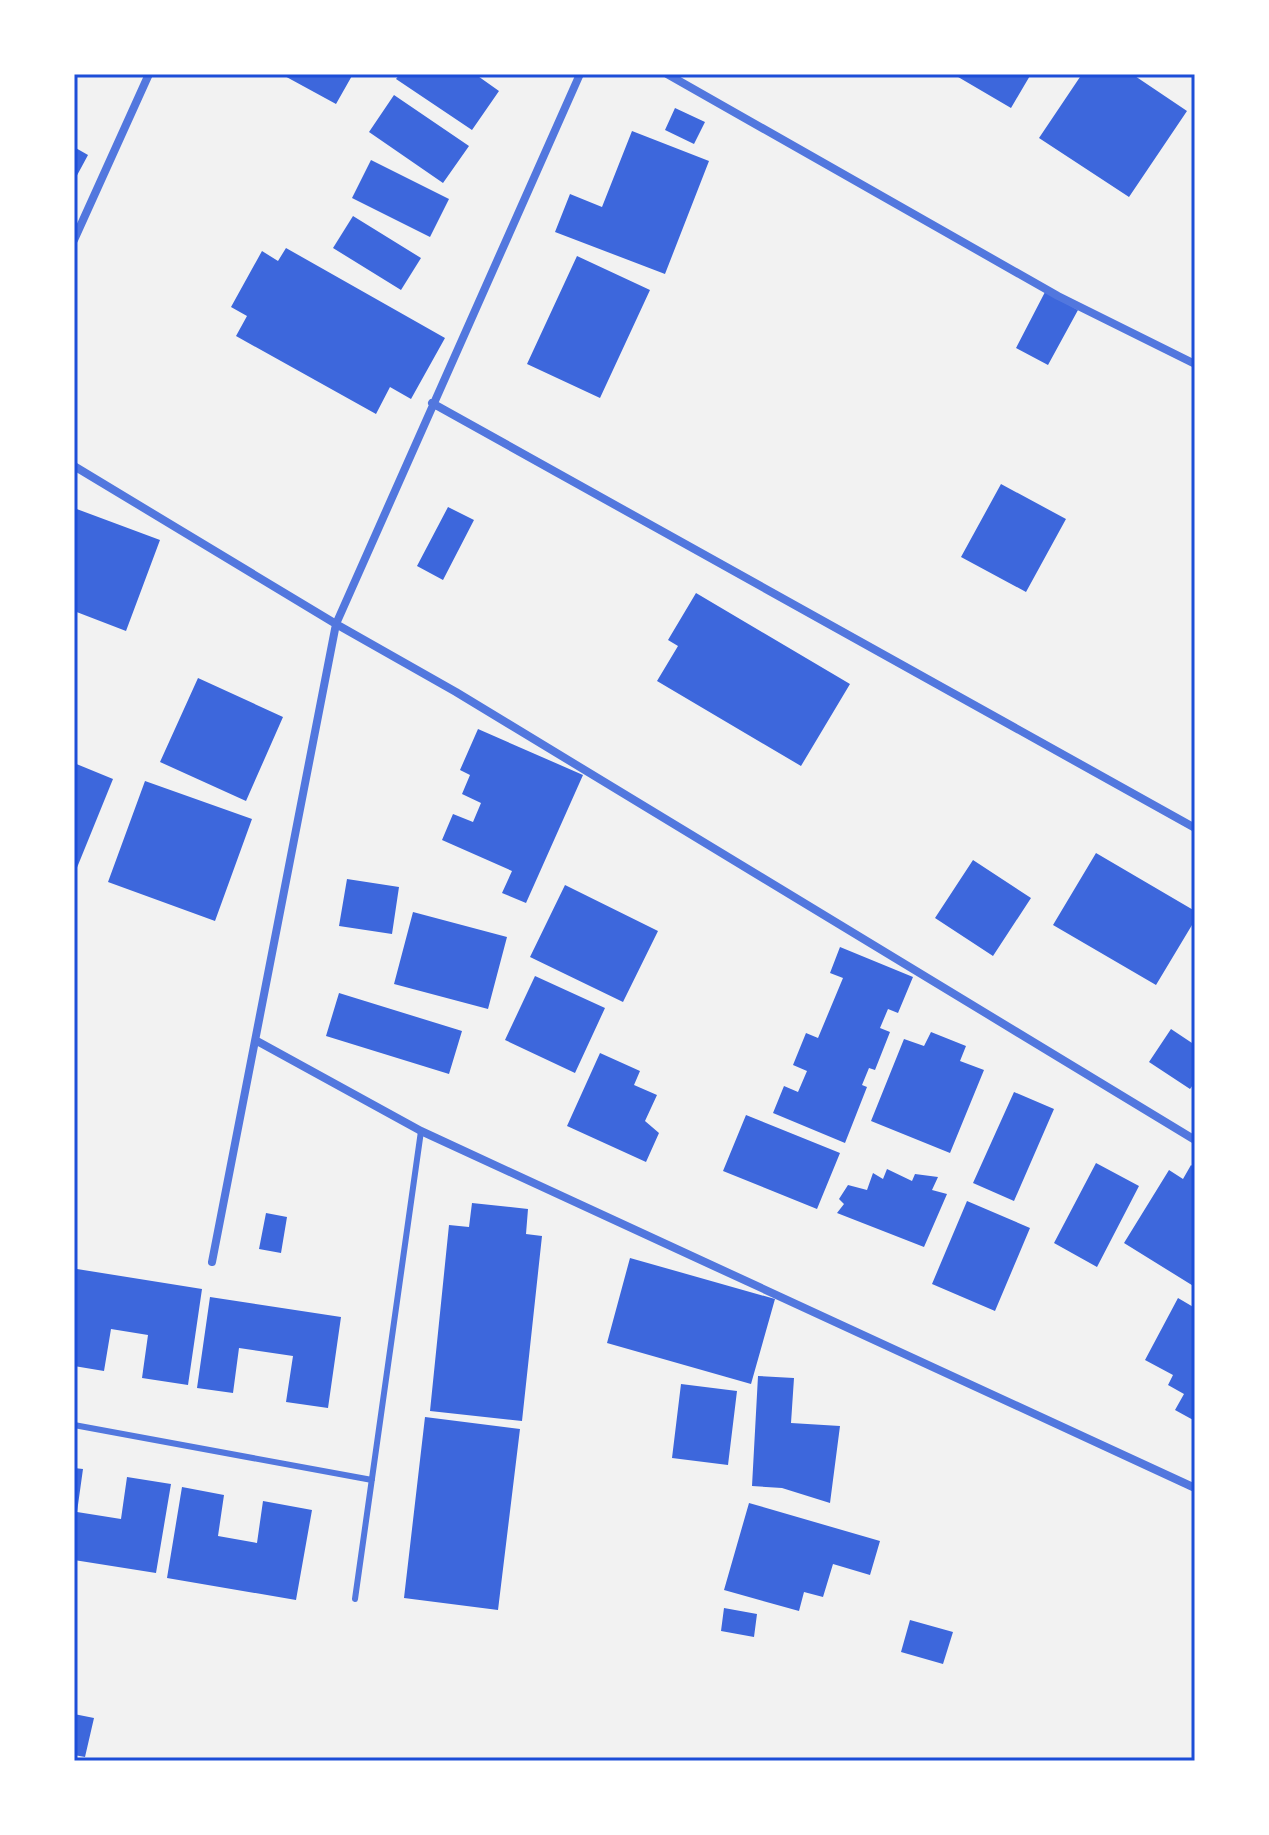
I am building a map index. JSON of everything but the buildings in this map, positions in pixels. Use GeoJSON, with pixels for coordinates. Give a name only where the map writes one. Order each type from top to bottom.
{"type":"FeatureCollection","features":[{"type":"Feature","properties":{"kind":"street"},"geometry":{"type":"LineString","coordinates":[[74,240],[149,74]]}},
{"type":"Feature","properties":{"kind":"street"},"geometry":{"type":"LineString","coordinates":[[212,1262],[336,624],[580,74]]}},
{"type":"Feature","properties":{"kind":"street"},"geometry":{"type":"LineString","coordinates":[[667,74],[1058,296],[1195,364]]}},
{"type":"Feature","properties":{"kind":"street"},"geometry":{"type":"LineString","coordinates":[[432,403],[1195,828]]}},
{"type":"Feature","properties":{"kind":"street"},"geometry":{"type":"LineString","coordinates":[[74,466],[336,624],[470,700],[1195,1140]]}},
{"type":"Feature","properties":{"kind":"street"},"geometry":{"type":"LineString","coordinates":[[257,1041],[421,1131],[1195,1488]]}},
{"type":"Feature","properties":{"kind":"lane"},"geometry":{"type":"LineString","coordinates":[[355,1599],[421,1131]]}},
{"type":"Feature","properties":{"kind":"lane"},"geometry":{"type":"LineString","coordinates":[[74,1425],[372,1480]]}}]}
